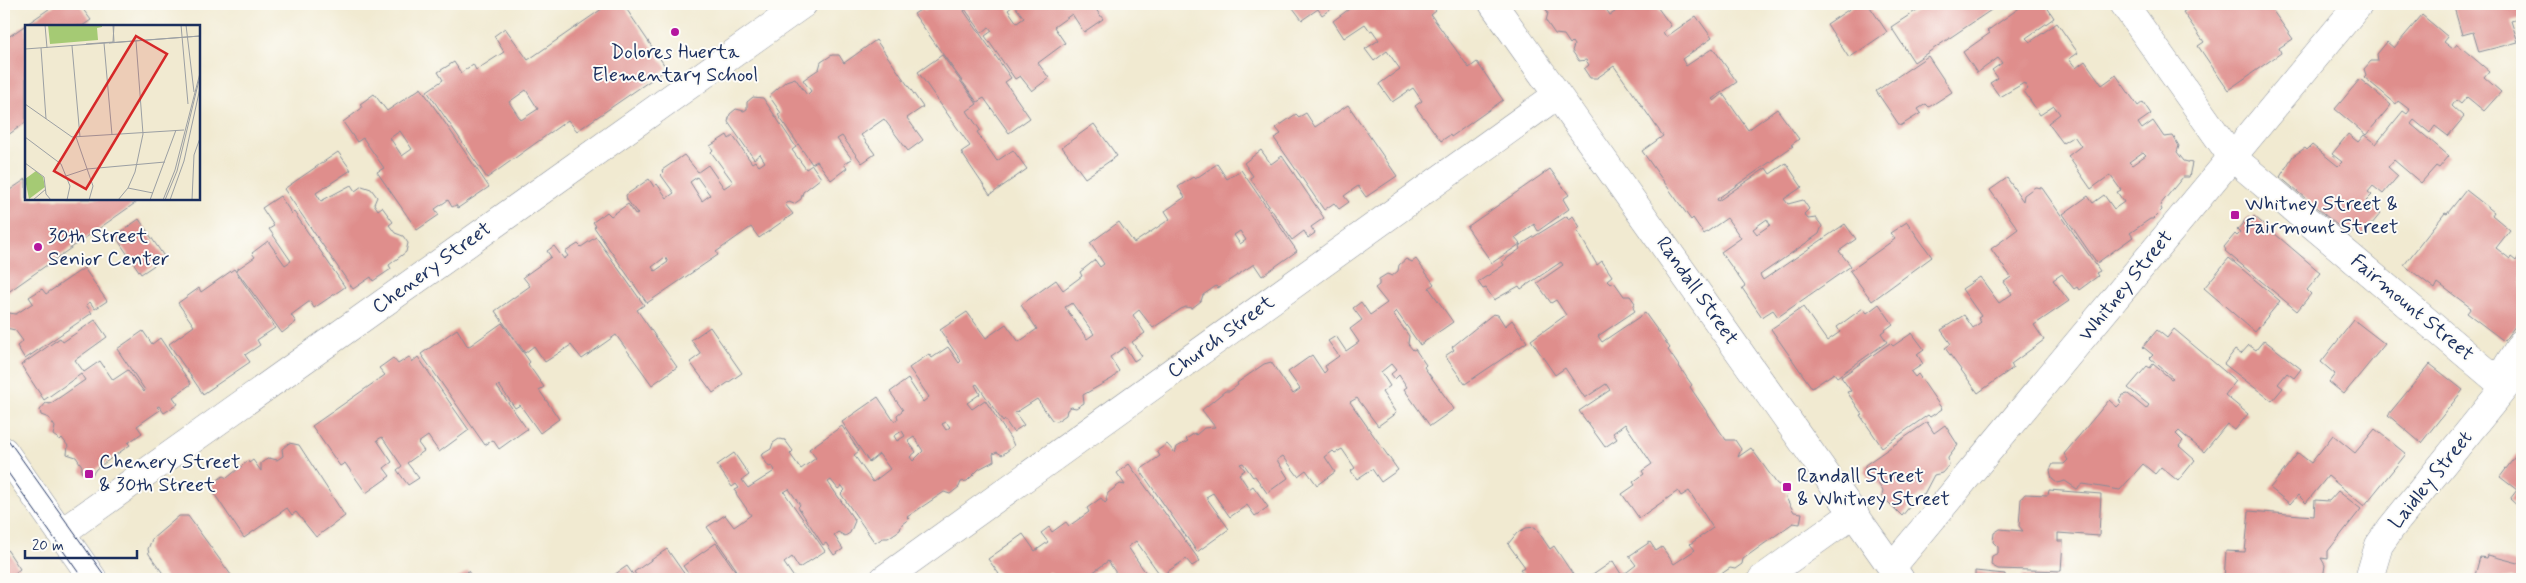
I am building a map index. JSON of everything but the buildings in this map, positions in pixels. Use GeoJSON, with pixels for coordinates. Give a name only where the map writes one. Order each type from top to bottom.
{"type":"FeatureCollection","features":[{"type":"Feature","properties":{"kind":"street","name":"Chenery Street"},"geometry":{"type":"LineString","coordinates":[[62,533],[803,4]]}},
{"type":"Feature","properties":{"kind":"street","name":"Randall Street"},"geometry":{"type":"LineString","coordinates":[[1492,4],[1896,573]]}},
{"type":"Feature","properties":{"kind":"street","name":"Fairmount Street"},"geometry":{"type":"LineString","coordinates":[[2124,4],[2232,157],[2514,385]]}},
{"type":"Feature","properties":{"kind":"street","name":"Whitney Street"},"geometry":{"type":"LineString","coordinates":[[1896,573],[2232,157],[2359,4]]}},
{"type":"Feature","properties":{"kind":"street","name":"Church Street"},"geometry":{"type":"LineString","coordinates":[[884,579],[1557,95]]}},
{"type":"Feature","properties":{"kind":"street","name":"Laidley Street"},"geometry":{"type":"LineString","coordinates":[[2369,579],[2379,545],[2391,528],[2514,385],[2508,365],[2522,343]]}},
{"type":"Feature","properties":{"kind":"street"},"geometry":{"type":"LineString","coordinates":[[4,451],[93,579]]}},
{"type":"Feature","properties":{"kind":"street"},"geometry":{"type":"LineString","coordinates":[[1762,579],[1854,513]]}},
{"type":"Feature","properties":{"kind":"tram line"},"geometry":{"type":"LineString","coordinates":[[4,434],[107,579]]}},
{"type":"Feature","properties":{"kind":"tram line"},"geometry":{"type":"LineString","coordinates":[[4,467],[83,579]]}},
{"type":"Feature","properties":{"kind":"place","name":"Dolores Huerta Elementary School"},"geometry":{"type":"Point","coordinates":[675,32]}},
{"type":"Feature","properties":{"kind":"place","name":"Whitney Street & Fairmount Street"},"geometry":{"type":"Point","coordinates":[2235,215]}},
{"type":"Feature","properties":{"kind":"place","name":"30th Street Senior Center"},"geometry":{"type":"Point","coordinates":[38,247]}},
{"type":"Feature","properties":{"kind":"place","name":"Chenery Street & 30th Street"},"geometry":{"type":"Point","coordinates":[89,474]}},
{"type":"Feature","properties":{"kind":"place","name":"Randall Street & Whitney Street"},"geometry":{"type":"Point","coordinates":[1787,487]}}]}
